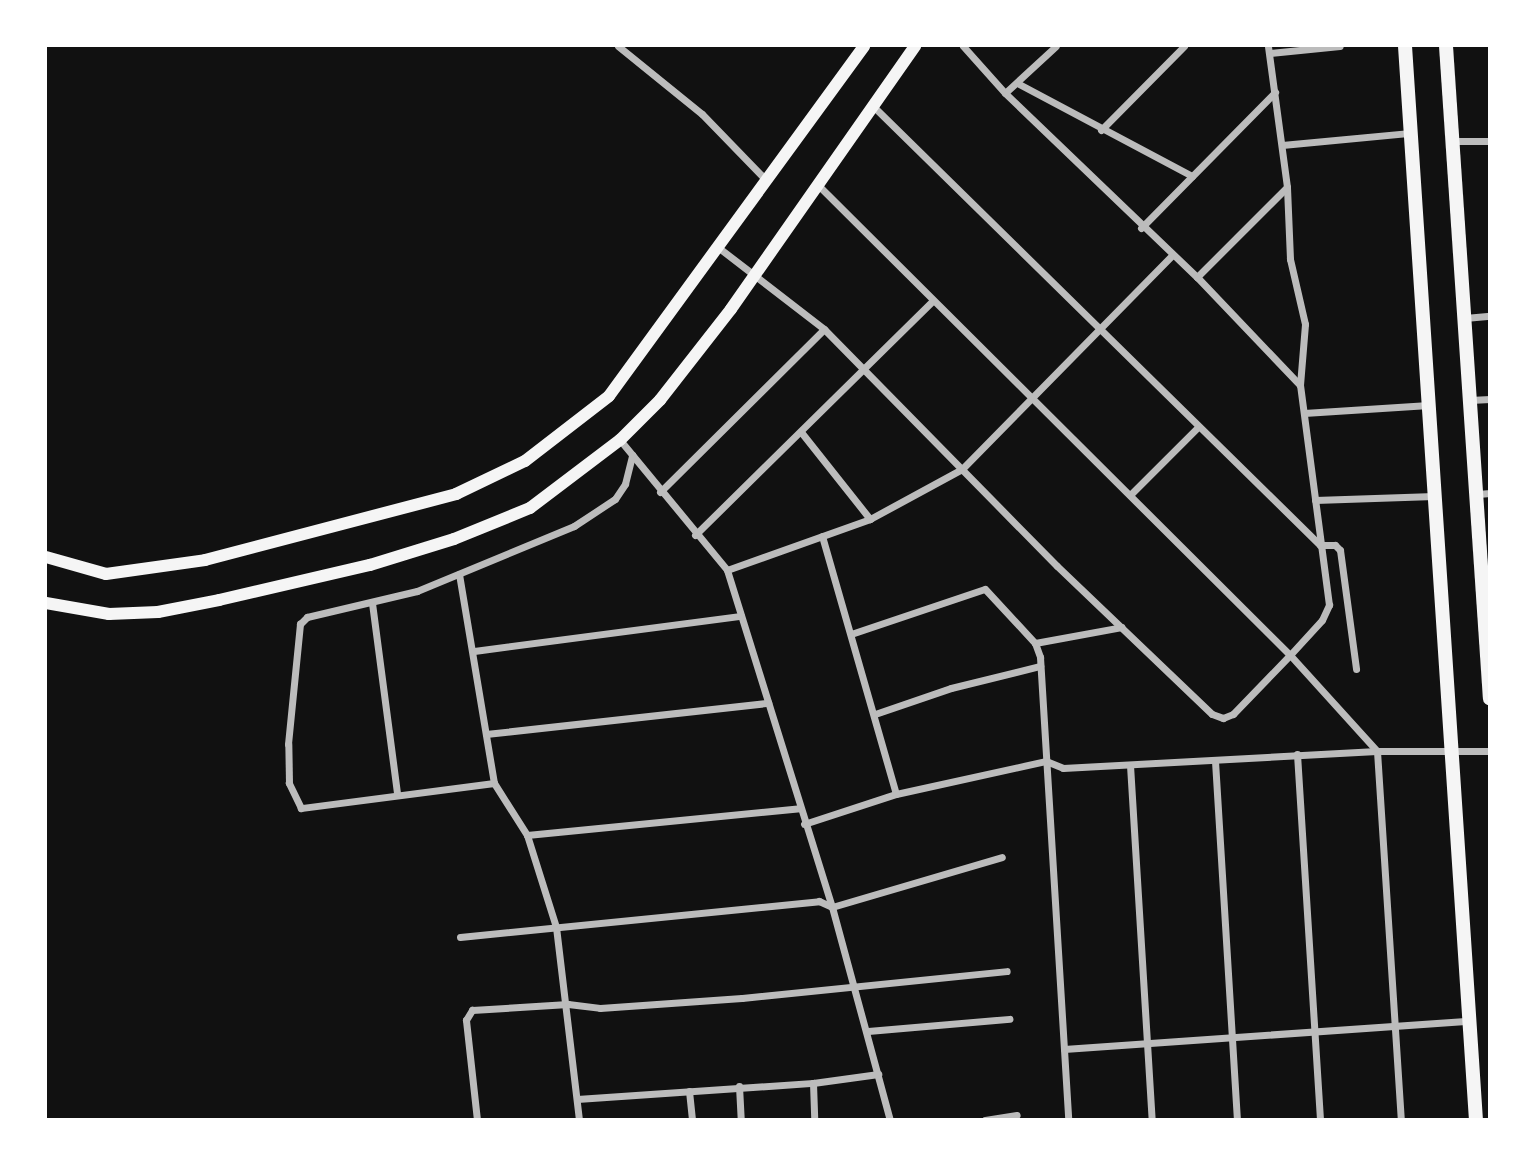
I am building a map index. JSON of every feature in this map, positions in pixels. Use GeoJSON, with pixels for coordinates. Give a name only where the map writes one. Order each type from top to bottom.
{"type":"FeatureCollection","features":[{"type":"Feature","properties":{"kind":"highway"},"geometry":{"type":"LineString","coordinates":[[1405,46],[1476,1119]]}},
{"type":"Feature","properties":{"kind":"highway"},"geometry":{"type":"LineString","coordinates":[[1446,46],[1470,400],[1484,494],[1489,699]]}},
{"type":"Feature","properties":{"kind":"main road"},"geometry":{"type":"LineString","coordinates":[[46,557],[106,574],[205,560],[371,520],[456,494],[502,474],[568,432],[609,396],[864,46]]}},
{"type":"Feature","properties":{"kind":"main road"},"geometry":{"type":"LineString","coordinates":[[46,603],[109,614],[158,612],[370,565],[454,539],[530,508],[620,440],[660,400],[819,186],[915,46]]}},
{"type":"Feature","properties":{"kind":"street"},"geometry":{"type":"LineString","coordinates":[[618,46],[702,114],[766,180]]}},
{"type":"Feature","properties":{"kind":"street"},"geometry":{"type":"LineString","coordinates":[[963,46],[1004,93],[1141,228],[1197,277],[1300,385]]}},
{"type":"Feature","properties":{"kind":"street"},"geometry":{"type":"LineString","coordinates":[[1004,93],[1018,84],[1056,46]]}},
{"type":"Feature","properties":{"kind":"street"},"geometry":{"type":"LineString","coordinates":[[1101,130],[1184,46]]}},
{"type":"Feature","properties":{"kind":"street"},"geometry":{"type":"LineString","coordinates":[[719,248],[824,329],[1122,627],[1212,714],[1223,718],[1233,713],[1290,655],[1322,620],[1329,605],[1300,385],[1304,324],[1290,259],[1287,187],[1269,49],[1340,46]]}},
{"type":"Feature","properties":{"kind":"street"},"geometry":{"type":"LineString","coordinates":[[1018,84],[1192,176]]}},
{"type":"Feature","properties":{"kind":"street"},"geometry":{"type":"LineString","coordinates":[[1141,228],[1275,92]]}},
{"type":"Feature","properties":{"kind":"street"},"geometry":{"type":"LineString","coordinates":[[874,107],[1320,545],[1335,545],[1340,550],[1356,669]]}},
{"type":"Feature","properties":{"kind":"street"},"geometry":{"type":"LineString","coordinates":[[1282,145],[1411,133]]}},
{"type":"Feature","properties":{"kind":"street"},"geometry":{"type":"LineString","coordinates":[[1453,141],[1489,141]]}},
{"type":"Feature","properties":{"kind":"street"},"geometry":{"type":"LineString","coordinates":[[819,186],[931,302],[1290,655],[1377,751],[1401,1119]]}},
{"type":"Feature","properties":{"kind":"street"},"geometry":{"type":"LineString","coordinates":[[1197,277],[1287,187]]}},
{"type":"Feature","properties":{"kind":"street"},"geometry":{"type":"LineString","coordinates":[[727,570],[870,519],[962,468],[1172,256]]}},
{"type":"Feature","properties":{"kind":"street"},"geometry":{"type":"LineString","coordinates":[[695,535],[931,302]]}},
{"type":"Feature","properties":{"kind":"street"},"geometry":{"type":"LineString","coordinates":[[1465,318],[1489,316]]}},
{"type":"Feature","properties":{"kind":"street"},"geometry":{"type":"LineString","coordinates":[[660,492],[824,329]]}},
{"type":"Feature","properties":{"kind":"street"},"geometry":{"type":"LineString","coordinates":[[1470,400],[1489,399]]}},
{"type":"Feature","properties":{"kind":"street"},"geometry":{"type":"LineString","coordinates":[[1304,413],[1430,405]]}},
{"type":"Feature","properties":{"kind":"street"},"geometry":{"type":"LineString","coordinates":[[1130,495],[1198,426]]}},
{"type":"Feature","properties":{"kind":"street"},"geometry":{"type":"LineString","coordinates":[[801,432],[870,519]]}},
{"type":"Feature","properties":{"kind":"street"},"geometry":{"type":"LineString","coordinates":[[620,440],[695,535],[727,570],[855,984],[890,1119]]}},
{"type":"Feature","properties":{"kind":"street"},"geometry":{"type":"LineString","coordinates":[[494,783],[397,793],[301,808],[289,783],[293,665],[300,624],[307,617],[372,603],[459,573],[574,526],[615,499],[625,484],[632,455]]}},
{"type":"Feature","properties":{"kind":"street"},"geometry":{"type":"LineString","coordinates":[[1315,500],[1434,496]]}},
{"type":"Feature","properties":{"kind":"street"},"geometry":{"type":"LineString","coordinates":[[822,536],[896,794]]}},
{"type":"Feature","properties":{"kind":"street"},"geometry":{"type":"LineString","coordinates":[[459,573],[494,783],[527,835],[556,927],[568,1004],[579,1119]]}},
{"type":"Feature","properties":{"kind":"street"},"geometry":{"type":"LineString","coordinates":[[851,634],[985,589],[1035,643],[1040,666],[1068,1119]]}},
{"type":"Feature","properties":{"kind":"street"},"geometry":{"type":"LineString","coordinates":[[372,603],[397,793]]}},
{"type":"Feature","properties":{"kind":"street"},"geometry":{"type":"LineString","coordinates":[[474,651],[741,616]]}},
{"type":"Feature","properties":{"kind":"street"},"geometry":{"type":"LineString","coordinates":[[1035,643],[1122,627]]}},
{"type":"Feature","properties":{"kind":"street"},"geometry":{"type":"LineString","coordinates":[[875,714],[951,688],[1040,666]]}},
{"type":"Feature","properties":{"kind":"street"},"geometry":{"type":"LineString","coordinates":[[486,734],[768,703]]}},
{"type":"Feature","properties":{"kind":"street"},"geometry":{"type":"LineString","coordinates":[[804,824],[896,794],[1046,761],[1063,768],[1297,754],[1489,751]]}},
{"type":"Feature","properties":{"kind":"street"},"geometry":{"type":"LineString","coordinates":[[1297,754],[1320,1119]]}},
{"type":"Feature","properties":{"kind":"street"},"geometry":{"type":"LineString","coordinates":[[1215,761],[1237,1119]]}},
{"type":"Feature","properties":{"kind":"street"},"geometry":{"type":"LineString","coordinates":[[1130,765],[1152,1119]]}},
{"type":"Feature","properties":{"kind":"street"},"geometry":{"type":"LineString","coordinates":[[527,835],[800,808]]}},
{"type":"Feature","properties":{"kind":"street"},"geometry":{"type":"LineString","coordinates":[[460,937],[525,934],[556,927],[819,901],[832,907],[1002,857]]}},
{"type":"Feature","properties":{"kind":"street"},"geometry":{"type":"LineString","coordinates":[[477,1119],[466,1020],[472,1010],[568,1004],[626,1006],[1007,971]]}},
{"type":"Feature","properties":{"kind":"street"},"geometry":{"type":"LineString","coordinates":[[868,1031],[1009,1019]]}},
{"type":"Feature","properties":{"kind":"street"},"geometry":{"type":"LineString","coordinates":[[1064,1049],[1232,1040],[1469,1021]]}},
{"type":"Feature","properties":{"kind":"street"},"geometry":{"type":"LineString","coordinates":[[577,1099],[813,1083],[878,1074]]}},
{"type":"Feature","properties":{"kind":"street"},"geometry":{"type":"LineString","coordinates":[[813,1083],[814,1119]]}},
{"type":"Feature","properties":{"kind":"street"},"geometry":{"type":"LineString","coordinates":[[739,1086],[741,1119]]}},
{"type":"Feature","properties":{"kind":"street"},"geometry":{"type":"LineString","coordinates":[[689,1091],[692,1119]]}},
{"type":"Feature","properties":{"kind":"street"},"geometry":{"type":"LineString","coordinates":[[985,1119],[1017,1115]]}}]}
